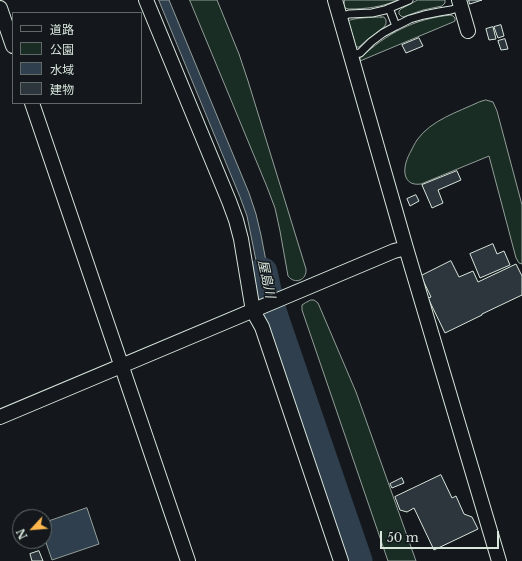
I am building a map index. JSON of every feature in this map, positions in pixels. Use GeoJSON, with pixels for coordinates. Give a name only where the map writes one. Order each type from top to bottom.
{"type":"FeatureCollection","features":[{"type":"Feature","properties":{"kind":"street"},"geometry":{"type":"LineString","coordinates":[[146,0],[236,220],[256,309],[341,561]]}},
{"type":"Feature","properties":{"kind":"street"},"geometry":{"type":"LineString","coordinates":[[335,0],[406,248],[499,561]]}},
{"type":"Feature","properties":{"kind":"street"},"geometry":{"type":"LineString","coordinates":[[460,4],[468,31]]}},
{"type":"Feature","properties":{"kind":"street"},"geometry":{"type":"LineString","coordinates":[[0,8],[12,43]]}},
{"type":"Feature","properties":{"kind":"street"},"geometry":{"type":"LineString","coordinates":[[32,104],[188,561]]}},
{"type":"Feature","properties":{"kind":"street"},"geometry":{"type":"LineString","coordinates":[[0,417],[256,309],[406,248]]}},
{"type":"Feature","properties":{"kind":"lane"},"geometry":{"type":"LineString","coordinates":[[339,17],[349,14],[372,13],[409,0]]}},
{"type":"Feature","properties":{"kind":"lane"},"geometry":{"type":"LineString","coordinates":[[350,55],[360,53],[377,38],[396,26],[424,15],[451,10],[460,4]]}},
{"type":"Feature","properties":{"kind":"lane"},"geometry":{"type":"LineString","coordinates":[[389,8],[396,26]]}},
{"type":"Feature","properties":{"kind":"green space"},"geometry":{"type":"Polygon","coordinates":[[[190,0],[217,0],[239,54],[306,269],[305,276],[300,280],[297,281],[291,279],[288,276],[275,208],[190,0]]]}},
{"type":"Feature","properties":{"kind":"green space"},"geometry":{"type":"Polygon","coordinates":[[[345,0],[398,0],[374,7],[349,9],[345,8],[345,0]]]}},
{"type":"Feature","properties":{"kind":"green space"},"geometry":{"type":"Polygon","coordinates":[[[418,0],[445,0],[445,3],[442,6],[423,10],[403,17],[399,14],[401,9],[418,0]]]}},
{"type":"Feature","properties":{"kind":"green space"},"geometry":{"type":"Polygon","coordinates":[[[451,15],[455,18],[455,21],[360,61],[360,58],[370,49],[391,34],[425,20],[451,15]]]}},
{"type":"Feature","properties":{"kind":"green space"},"geometry":{"type":"Polygon","coordinates":[[[384,17],[386,24],[384,27],[359,47],[356,47],[348,21],[358,18],[384,17]]]}},
{"type":"Feature","properties":{"kind":"green space"},"geometry":{"type":"Polygon","coordinates":[[[486,100],[493,102],[497,111],[522,205],[522,264],[519,263],[516,258],[489,156],[421,184],[411,183],[407,180],[405,174],[405,165],[408,156],[416,141],[423,133],[445,117],[486,100]]]}},
{"type":"Feature","properties":{"kind":"green space"},"geometry":{"type":"Polygon","coordinates":[[[311,300],[318,303],[356,392],[416,561],[388,561],[302,310],[302,305],[311,300]]]}},
{"type":"Feature","properties":{"kind":"water"},"geometry":{"type":"Polygon","coordinates":[[[159,0],[169,0],[249,193],[261,235],[274,303],[265,305],[247,216],[159,0]]]}},
{"type":"Feature","properties":{"kind":"water"},"geometry":{"type":"Polygon","coordinates":[[[87,508],[99,544],[52,560],[48,549],[52,549],[52,520],[87,508]]]}},
{"type":"Feature","properties":{"kind":"building"},"geometry":{"type":"Polygon","coordinates":[[[469,0],[482,0],[470,4],[469,0]]]}},
{"type":"Feature","properties":{"kind":"building"},"geometry":{"type":"Polygon","coordinates":[[[501,25],[504,36],[498,38],[494,27],[501,25]]]}},
{"type":"Feature","properties":{"kind":"building"},"geometry":{"type":"Polygon","coordinates":[[[493,27],[496,39],[489,40],[486,29],[493,27]]]}},
{"type":"Feature","properties":{"kind":"building"},"geometry":{"type":"Polygon","coordinates":[[[419,38],[423,46],[406,53],[402,45],[419,38]]]}},
{"type":"Feature","properties":{"kind":"building"},"geometry":{"type":"Polygon","coordinates":[[[505,39],[508,49],[501,50],[498,41],[505,39]]]}},
{"type":"Feature","properties":{"kind":"building"},"geometry":{"type":"Polygon","coordinates":[[[457,171],[461,180],[438,190],[443,203],[432,208],[422,185],[457,171]]]}},
{"type":"Feature","properties":{"kind":"building"},"geometry":{"type":"Polygon","coordinates":[[[416,195],[419,201],[410,206],[407,199],[416,195]]]}},
{"type":"Feature","properties":{"kind":"building"},"geometry":{"type":"Polygon","coordinates":[[[493,244],[497,254],[504,251],[510,265],[480,278],[470,254],[493,244]]]}},
{"type":"Feature","properties":{"kind":"building"},"geometry":{"type":"Polygon","coordinates":[[[451,261],[459,277],[473,271],[478,282],[516,264],[522,276],[522,295],[445,333],[428,298],[431,297],[421,276],[451,261]]]}},
{"type":"Feature","properties":{"kind":"building"},"geometry":{"type":"Polygon","coordinates":[[[441,475],[452,498],[456,496],[464,514],[472,517],[478,529],[434,550],[414,508],[407,512],[400,510],[395,497],[441,475]]]}},
{"type":"Feature","properties":{"kind":"building"},"geometry":{"type":"Polygon","coordinates":[[[402,478],[404,483],[392,488],[390,484],[402,478]]]}},
{"type":"Feature","properties":{"kind":"building"},"geometry":{"type":"Polygon","coordinates":[[[39,551],[43,561],[32,561],[30,554],[39,551]]]}},
{"type":"Feature","properties":{"kind":"waterway","name":"屋島川"},"geometry":{"type":"LineString","coordinates":[[263,272],[275,320],[358,561]]}}]}
